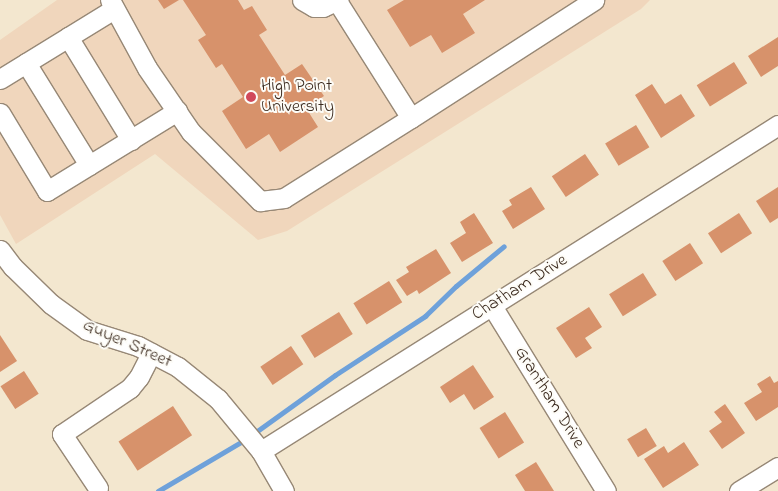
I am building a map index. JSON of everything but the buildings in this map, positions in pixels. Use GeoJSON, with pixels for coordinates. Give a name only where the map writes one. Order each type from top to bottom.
{"type":"FeatureCollection","features":[{"type":"Feature","properties":{"kind":"street"},"geometry":{"type":"LineString","coordinates":[[302,0],[314,6],[323,7],[338,0],[411,118]]}},
{"type":"Feature","properties":{"kind":"street"},"geometry":{"type":"LineString","coordinates":[[0,79],[68,37],[112,4],[147,68],[192,132],[260,201],[284,198],[594,0]]}},
{"type":"Feature","properties":{"kind":"street"},"geometry":{"type":"LineString","coordinates":[[68,37],[131,140]]}},
{"type":"Feature","properties":{"kind":"street"},"geometry":{"type":"LineString","coordinates":[[26,63],[89,166]]}},
{"type":"Feature","properties":{"kind":"street"},"geometry":{"type":"LineString","coordinates":[[0,113],[47,191],[177,111]]}},
{"type":"Feature","properties":{"kind":"street","name":"Chatham Drive"},"geometry":{"type":"LineString","coordinates":[[261,451],[778,124]]}},
{"type":"Feature","properties":{"kind":"street","name":"Guyer Street"},"geometry":{"type":"LineString","coordinates":[[0,250],[13,266],[51,304],[87,330],[138,346],[178,367],[218,400],[261,451],[284,491]]}},
{"type":"Feature","properties":{"kind":"street","name":"Grantham Drive"},"geometry":{"type":"LineString","coordinates":[[492,306],[606,491]]}},
{"type":"Feature","properties":{"kind":"street"},"geometry":{"type":"LineString","coordinates":[[98,488],[62,434],[130,388],[139,377],[151,353]]}},
{"type":"Feature","properties":{"kind":"street"},"geometry":{"type":"LineString","coordinates":[[739,491],[778,466]]}},
{"type":"Feature","properties":{"kind":"shaded area","name":"High Point University"},"geometry":{"type":"Polygon","coordinates":[[[57,0],[650,0],[641,9],[287,231],[258,240],[155,154],[16,244],[0,215],[0,40],[57,0]]]}},
{"type":"Feature","properties":{"kind":"waterway"},"geometry":{"type":"LineString","coordinates":[[253,434],[335,375],[425,316],[456,286],[504,246]]}},
{"type":"Feature","properties":{"kind":"waterway"},"geometry":{"type":"LineString","coordinates":[[158,491],[246,439]]}},
{"type":"Feature","properties":{"kind":"place","name":"High Point University"},"geometry":{"type":"Point","coordinates":[251,97]}}]}
